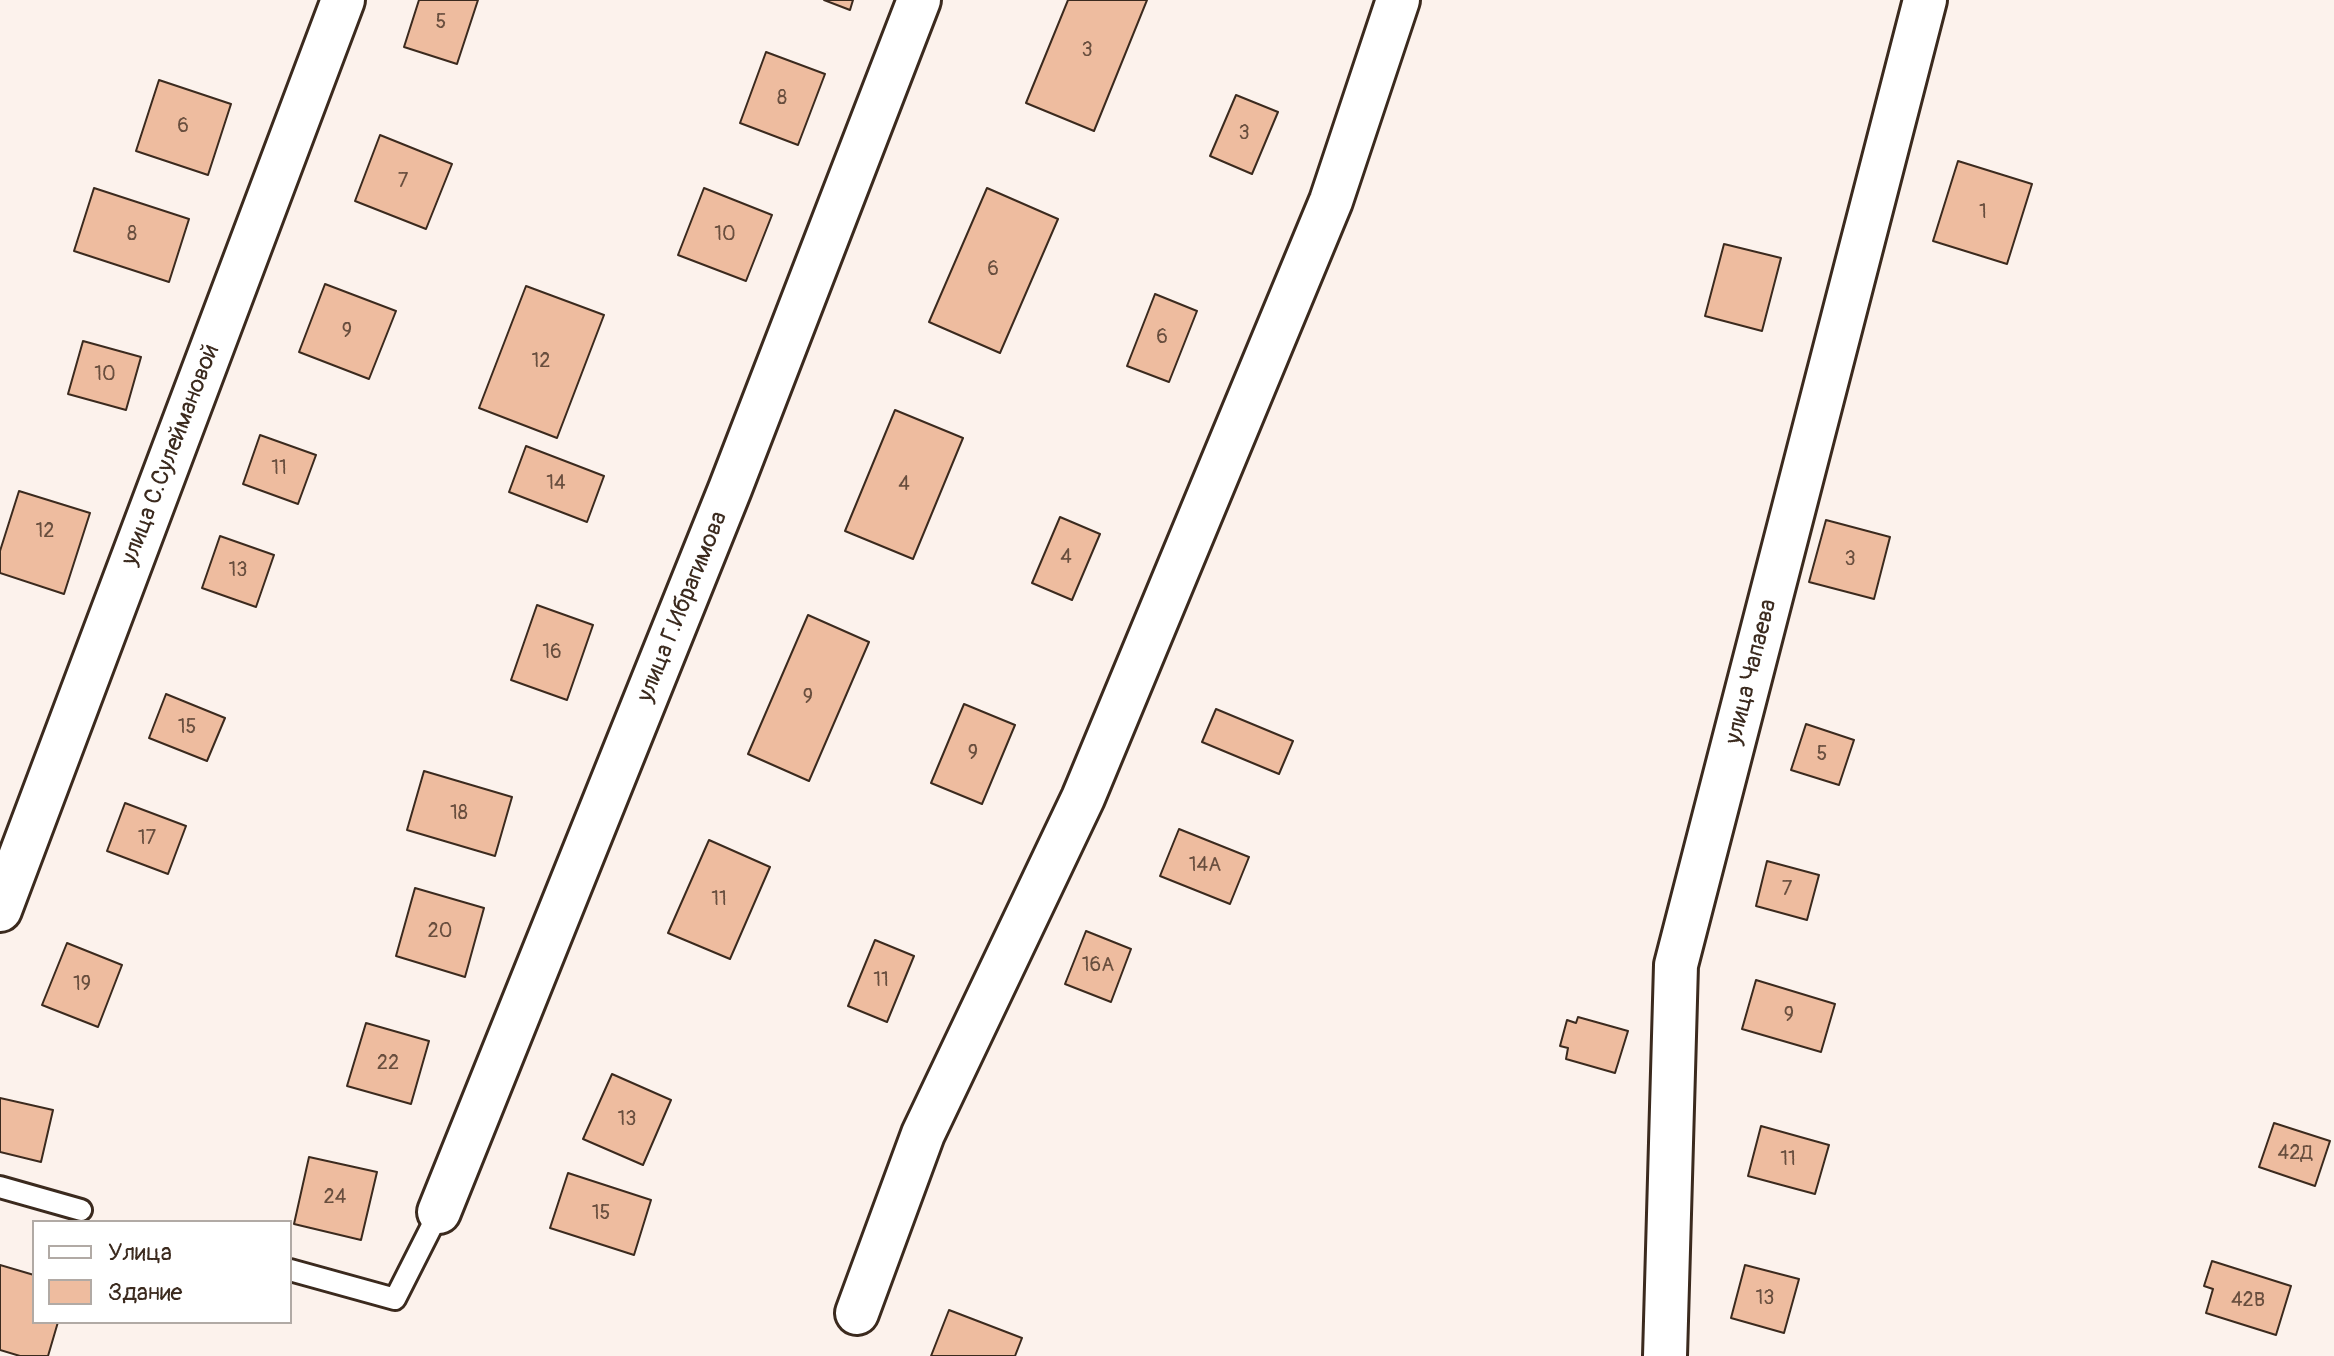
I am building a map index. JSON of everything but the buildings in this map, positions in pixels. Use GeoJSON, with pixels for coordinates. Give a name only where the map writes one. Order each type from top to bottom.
{"type":"FeatureCollection","features":[{"type":"Feature","properties":{"kind":"street","name":"улица С.Сулеймановой"},"geometry":{"type":"LineString","coordinates":[[0,910],[343,0]]}},
{"type":"Feature","properties":{"kind":"street","name":"улица Г.Ибрагимова"},"geometry":{"type":"LineString","coordinates":[[439,1212],[730,489],[919,0]]}},
{"type":"Feature","properties":{"kind":"street"},"geometry":{"type":"LineString","coordinates":[[857,1313],[923,1134],[1083,798],[1331,201],[1398,0]]}},
{"type":"Feature","properties":{"kind":"street","name":"улица Чапаева"},"geometry":{"type":"LineString","coordinates":[[1665,1356],[1676,965],[1925,0]]}},
{"type":"Feature","properties":{"kind":"lane"},"geometry":{"type":"LineString","coordinates":[[0,1187],[81,1210]]}},
{"type":"Feature","properties":{"kind":"lane"},"geometry":{"type":"LineString","coordinates":[[292,1271],[395,1299],[439,1212]]}}]}
